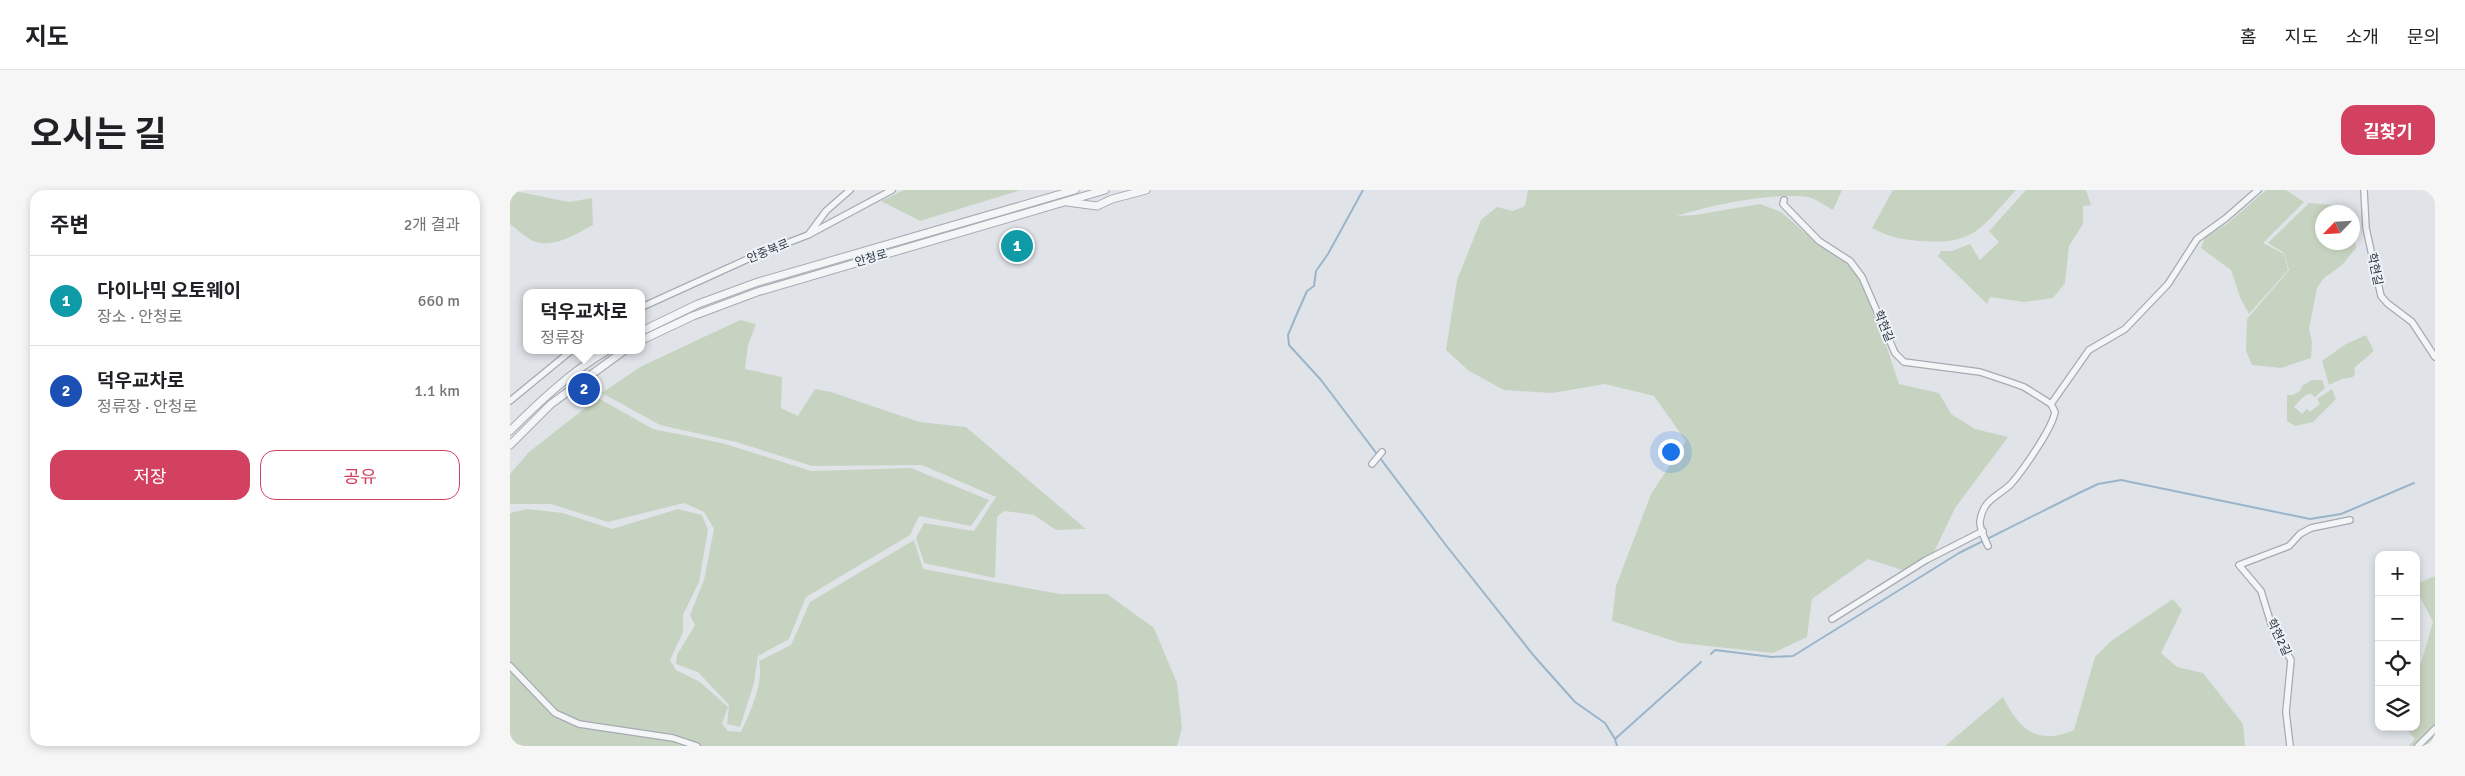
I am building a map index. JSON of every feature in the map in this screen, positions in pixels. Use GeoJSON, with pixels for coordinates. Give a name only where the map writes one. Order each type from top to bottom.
{"type":"FeatureCollection","features":[{"type":"Feature","properties":{"kind":"street"},"geometry":{"type":"LineString","coordinates":[[808,235],[826,211],[850,190]]}},
{"type":"Feature","properties":{"kind":"street","name":"안중북로"},"geometry":{"type":"LineString","coordinates":[[645,306],[752,256],[808,235],[892,190]]}},
{"type":"Feature","properties":{"kind":"street","name":"안청로"},"geometry":{"type":"LineString","coordinates":[[645,330],[698,304],[758,282],[1075,190]]}},
{"type":"Feature","properties":{"kind":"street","name":"안청로"},"geometry":{"type":"LineString","coordinates":[[645,339],[693,316],[757,292],[1105,190]]}},
{"type":"Feature","properties":{"kind":"street"},"geometry":{"type":"LineString","coordinates":[[1062,202],[1097,206],[1112,199],[1146,190]]}},
{"type":"Feature","properties":{"kind":"street"},"geometry":{"type":"LineString","coordinates":[[1988,546],[1980,522],[1985,507],[1993,496],[2010,484],[2054,420],[2055,412],[2051,404],[2089,350],[2125,329],[2168,284],[2197,239],[2226,218],[2258,190]]}},
{"type":"Feature","properties":{"kind":"street","name":"학현길"},"geometry":{"type":"LineString","coordinates":[[2364,190],[2366,228],[2381,296],[2387,303],[2412,322],[2435,357]]}},
{"type":"Feature","properties":{"kind":"street","name":"학현길"},"geometry":{"type":"LineString","coordinates":[[1784,200],[1783,204],[1794,218],[1819,241],[1850,261],[1862,277],[1895,353],[1904,362],[1980,372],[2024,387],[2051,404]]}},
{"type":"Feature","properties":{"kind":"street"},"geometry":{"type":"LineString","coordinates":[[510,401],[567,354]]}},
{"type":"Feature","properties":{"kind":"street"},"geometry":{"type":"LineString","coordinates":[[510,431],[559,386],[601,354]]}},
{"type":"Feature","properties":{"kind":"street"},"geometry":{"type":"LineString","coordinates":[[510,446],[551,404],[620,354]]}},
{"type":"Feature","properties":{"kind":"street"},"geometry":{"type":"LineString","coordinates":[[1372,464],[1382,452]]}},
{"type":"Feature","properties":{"kind":"street","name":"학현2길"},"geometry":{"type":"LineString","coordinates":[[2290,746],[2286,712],[2291,660],[2273,630],[2261,591],[2239,566],[2288,546],[2300,534],[2311,528],[2350,520]]}},
{"type":"Feature","properties":{"kind":"street"},"geometry":{"type":"LineString","coordinates":[[1832,619],[1926,560],[1983,531]]}},
{"type":"Feature","properties":{"kind":"street"},"geometry":{"type":"LineString","coordinates":[[510,666],[555,713],[579,724],[673,738],[697,746]]}},
{"type":"Feature","properties":{"kind":"street"},"geometry":{"type":"LineString","coordinates":[[2418,746],[2435,729]]}},
{"type":"Feature","properties":{"kind":"green space"},"geometry":{"type":"Polygon","coordinates":[[[510,190],[569,202],[592,198],[593,225],[556,242],[541,243],[533,241],[510,224],[510,190]]]}},
{"type":"Feature","properties":{"kind":"green space"},"geometry":{"type":"Polygon","coordinates":[[[904,190],[1021,190],[920,221],[881,201],[904,190]]]}},
{"type":"Feature","properties":{"kind":"green space"},"geometry":{"type":"Polygon","coordinates":[[[1528,190],[1842,190],[1833,210],[1808,197],[1778,196],[1724,204],[1677,216],[1695,215],[1760,204],[1781,212],[1817,243],[1848,263],[1859,278],[1875,311],[1899,384],[1939,393],[1951,414],[1975,429],[2008,437],[1955,508],[1933,554],[1902,570],[1868,559],[1812,599],[1807,637],[1773,653],[1680,643],[1612,621],[1616,586],[1651,494],[1686,441],[1654,396],[1605,384],[1552,393],[1504,390],[1469,371],[1446,350],[1457,280],[1481,220],[1497,207],[1513,211],[1525,206],[1528,190]]]}},
{"type":"Feature","properties":{"kind":"green space"},"geometry":{"type":"Polygon","coordinates":[[[1893,190],[2016,190],[1985,224],[1976,231],[1965,237],[1938,242],[1901,238],[1884,234],[1872,228],[1893,190]]]}},
{"type":"Feature","properties":{"kind":"green space"},"geometry":{"type":"Polygon","coordinates":[[[2026,190],[2086,190],[2091,205],[2083,206],[2083,224],[2069,246],[2065,283],[2053,298],[2024,302],[1990,297],[1987,304],[1938,256],[1941,251],[1952,251],[1970,244],[1980,260],[1999,242],[1989,231],[2026,190]]]}},
{"type":"Feature","properties":{"kind":"green space"},"geometry":{"type":"Polygon","coordinates":[[[2266,190],[2286,190],[2304,202],[2263,243],[2284,254],[2288,270],[2249,314],[2240,297],[2231,270],[2201,248],[2205,237],[2228,223],[2266,190]]]}},
{"type":"Feature","properties":{"kind":"green space"},"geometry":{"type":"Polygon","coordinates":[[[2309,203],[2334,205],[2315,205],[2315,250],[2354,250],[2342,265],[2324,278],[2317,288],[2309,329],[2312,342],[2311,358],[2281,368],[2252,365],[2246,351],[2247,319],[2289,270],[2284,253],[2268,243],[2309,203]]]}},
{"type":"Feature","properties":{"kind":"green space"},"geometry":{"type":"Polygon","coordinates":[[[740,320],[756,324],[748,345],[745,369],[782,377],[781,408],[798,416],[815,389],[831,392],[919,422],[966,427],[1086,529],[1056,530],[1034,515],[1004,511],[997,517],[995,578],[924,563],[916,538],[924,523],[974,531],[996,497],[922,465],[812,466],[736,442],[660,425],[602,393],[640,367],[740,320]]]}},
{"type":"Feature","properties":{"kind":"green space"},"geometry":{"type":"Polygon","coordinates":[[[2366,335],[2374,351],[2354,368],[2355,374],[2353,377],[2342,379],[2329,385],[2322,361],[2346,344],[2366,335]]]}},
{"type":"Feature","properties":{"kind":"green space"},"geometry":{"type":"Polygon","coordinates":[[[2312,380],[2322,380],[2325,388],[2315,397],[2310,393],[2303,397],[2294,407],[2302,414],[2307,409],[2310,412],[2320,404],[2317,399],[2332,389],[2336,399],[2313,422],[2295,426],[2287,421],[2287,395],[2293,395],[2300,391],[2302,386],[2312,380]]]}},
{"type":"Feature","properties":{"kind":"green space"},"geometry":{"type":"Polygon","coordinates":[[[598,398],[653,429],[722,443],[811,471],[911,468],[989,500],[971,526],[919,516],[910,535],[806,597],[789,639],[758,656],[754,683],[740,727],[727,724],[729,705],[698,672],[676,664],[677,655],[695,625],[690,615],[704,580],[714,529],[704,512],[684,503],[608,522],[551,504],[510,504],[510,474],[529,452],[598,398]]]}},
{"type":"Feature","properties":{"kind":"green space"},"geometry":{"type":"Polygon","coordinates":[[[527,509],[563,513],[612,529],[678,509],[702,515],[708,530],[699,582],[683,615],[683,632],[670,660],[676,670],[700,682],[728,707],[722,724],[728,731],[741,732],[758,688],[760,679],[759,661],[791,645],[810,602],[914,540],[923,569],[1060,594],[1107,594],[1154,628],[1177,683],[1182,728],[1177,746],[510,746],[510,513],[527,509]]]}},
{"type":"Feature","properties":{"kind":"green space"},"geometry":{"type":"Polygon","coordinates":[[[2435,576],[2435,746],[2409,746],[2415,739],[2408,731],[2420,731],[2420,663],[2433,622],[2420,597],[2420,582],[2435,576]]]}},
{"type":"Feature","properties":{"kind":"green space"},"geometry":{"type":"Polygon","coordinates":[[[2173,599],[2182,610],[2161,653],[2177,667],[2203,673],[2243,724],[2245,746],[1945,746],[2003,697],[2016,718],[2031,732],[2050,736],[2074,730],[2095,657],[2111,641],[2173,599]]]}},
{"type":"Feature","properties":{"kind":"waterway"},"geometry":{"type":"LineString","coordinates":[[1363,190],[1328,254],[1316,271],[1314,286],[1307,291],[1288,335],[1289,345],[1321,380],[1445,544],[1534,656],[1575,702],[1605,723],[1615,739]]}},
{"type":"Feature","properties":{"kind":"waterway"},"geometry":{"type":"LineString","coordinates":[[1711,654],[1715,650],[1772,657],[1793,656],[1959,553],[2098,484],[2121,480],[2310,519],[2341,514],[2414,483]]}},
{"type":"Feature","properties":{"kind":"waterway"},"geometry":{"type":"LineString","coordinates":[[1617,746],[1615,739],[1701,662]]}},
{"type":"Feature","properties":{"kind":"place","name":"다이나믹 오토웨이"},"geometry":{"type":"Point","coordinates":[1017,246]}},
{"type":"Feature","properties":{"kind":"place","name":"덕우교차로"},"geometry":{"type":"Point","coordinates":[584,389]}}]}
